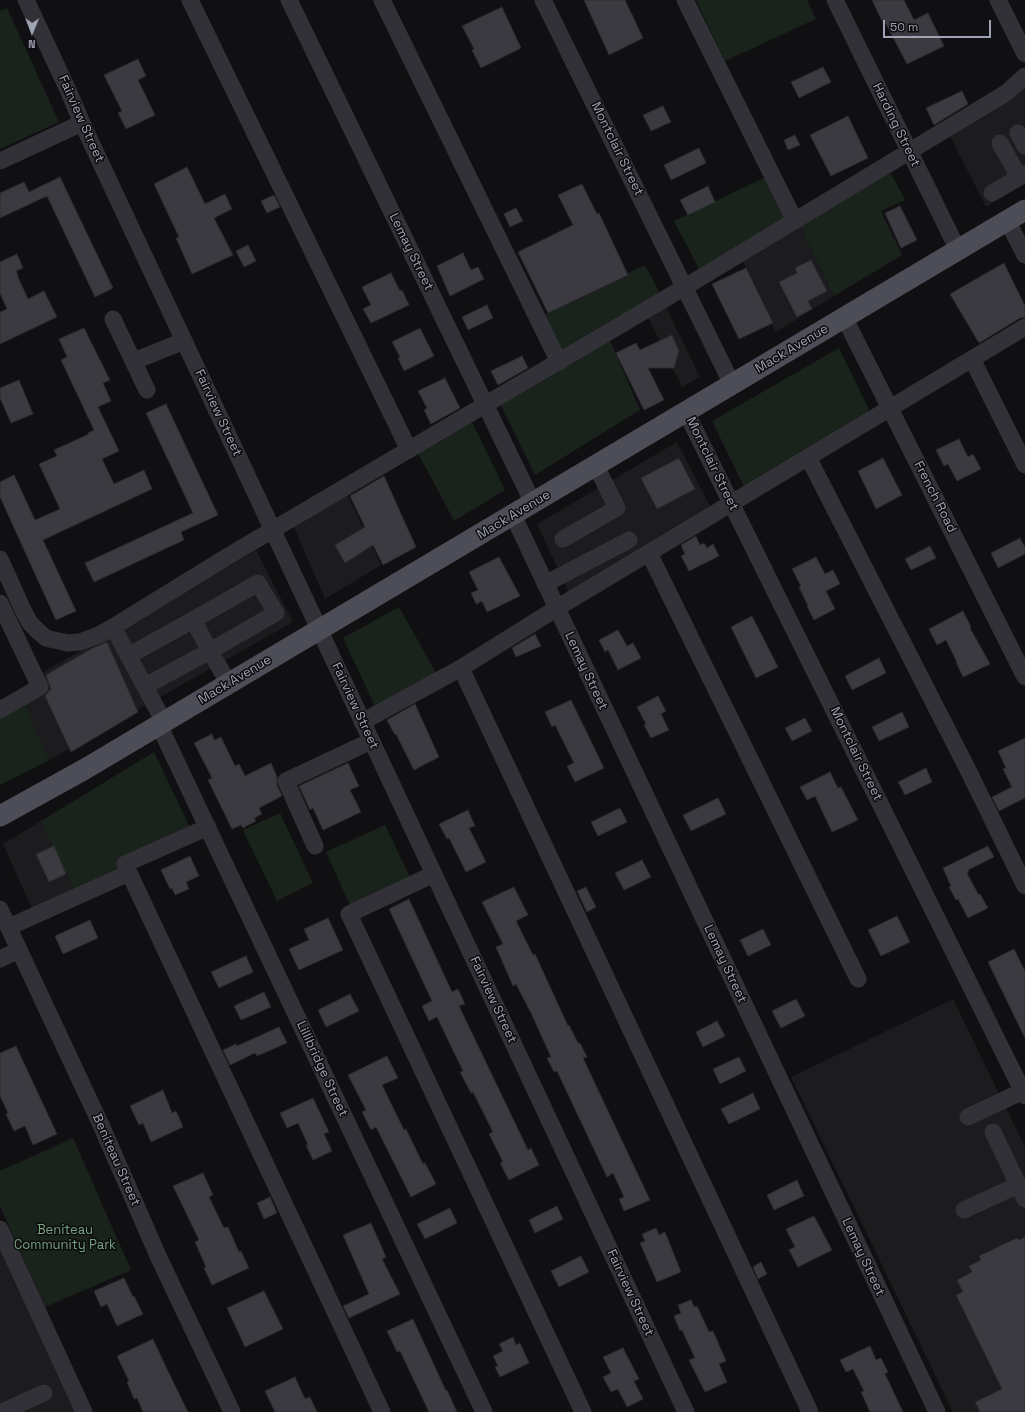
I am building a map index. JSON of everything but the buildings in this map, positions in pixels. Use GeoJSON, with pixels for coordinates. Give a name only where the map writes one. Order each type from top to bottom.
{"type":"FeatureCollection","features":[{"type":"Feature","properties":{"kind":"main road","name":"Mack Avenue"},"geometry":{"type":"LineString","coordinates":[[0,816],[162,724],[1025,210]]}},
{"type":"Feature","properties":{"kind":"street","name":"Fairview Street"},"geometry":{"type":"LineString","coordinates":[[26,0],[82,123],[686,1412]]}},
{"type":"Feature","properties":{"kind":"street"},"geometry":{"type":"LineString","coordinates":[[190,0],[409,450]]}},
{"type":"Feature","properties":{"kind":"street","name":"Lemay Street"},"geometry":{"type":"LineString","coordinates":[[289,0],[533,503]]}},
{"type":"Feature","properties":{"kind":"street"},"geometry":{"type":"LineString","coordinates":[[382,0],[559,362]]}},
{"type":"Feature","properties":{"kind":"street","name":"Montclair Street"},"geometry":{"type":"LineString","coordinates":[[543,0],[732,384]]}},
{"type":"Feature","properties":{"kind":"street"},"geometry":{"type":"LineString","coordinates":[[685,0],[794,221]]}},
{"type":"Feature","properties":{"kind":"street","name":"Harding Street"},"geometry":{"type":"LineString","coordinates":[[835,0],[958,250]]}},
{"type":"Feature","properties":{"kind":"street"},"geometry":{"type":"LineString","coordinates":[[998,0],[1025,54]]}},
{"type":"Feature","properties":{"kind":"street"},"geometry":{"type":"LineString","coordinates":[[0,559],[30,623],[38,632],[46,638],[61,642],[80,642],[99,635],[273,530],[685,287],[1006,93],[1025,76]]}},
{"type":"Feature","properties":{"kind":"street"},"geometry":{"type":"LineString","coordinates":[[0,161],[82,123]]}},
{"type":"Feature","properties":{"kind":"street"},"geometry":{"type":"LineString","coordinates":[[992,193],[1022,176],[1000,143]]}},
{"type":"Feature","properties":{"kind":"street"},"geometry":{"type":"LineString","coordinates":[[1007,220],[1025,255]]}},
{"type":"Feature","properties":{"kind":"street","name":"French Road"},"geometry":{"type":"LineString","coordinates":[[844,317],[1025,677]]}},
{"type":"Feature","properties":{"kind":"street"},"geometry":{"type":"LineString","coordinates":[[113,320],[134,361],[146,390]]}},
{"type":"Feature","properties":{"kind":"street"},"geometry":{"type":"LineString","coordinates":[[362,722],[461,668],[557,608],[1025,327]]}},
{"type":"Feature","properties":{"kind":"street"},"geometry":{"type":"LineString","coordinates":[[134,361],[184,341]]}},
{"type":"Feature","properties":{"kind":"street"},"geometry":{"type":"LineString","coordinates":[[972,359],[1025,464]]}},
{"type":"Feature","properties":{"kind":"street","name":"Montclair Street"},"geometry":{"type":"LineString","coordinates":[[686,412],[1024,1094]]}},
{"type":"Feature","properties":{"kind":"street"},"geometry":{"type":"LineString","coordinates":[[808,457],[967,768],[1025,886]]}},
{"type":"Feature","properties":{"kind":"street"},"geometry":{"type":"LineString","coordinates":[[563,539],[617,508],[596,466]]}},
{"type":"Feature","properties":{"kind":"street","name":"Lemay Street"},"geometry":{"type":"LineString","coordinates":[[513,515],[937,1412]]}},
{"type":"Feature","properties":{"kind":"street"},"geometry":{"type":"LineString","coordinates":[[545,584],[630,540]]}},
{"type":"Feature","properties":{"kind":"street"},"geometry":{"type":"LineString","coordinates":[[649,553],[858,979]]}},
{"type":"Feature","properties":{"kind":"street"},"geometry":{"type":"LineString","coordinates":[[128,656],[258,583],[276,613],[145,686]]}},
{"type":"Feature","properties":{"kind":"street"},"geometry":{"type":"LineString","coordinates":[[0,603],[40,687],[0,710]]}},
{"type":"Feature","properties":{"kind":"street"},"geometry":{"type":"LineString","coordinates":[[192,620],[229,684]]}},
{"type":"Feature","properties":{"kind":"street","name":"Lillibridge Street"},"geometry":{"type":"LineString","coordinates":[[113,627],[145,686],[208,827],[484,1412]]}},
{"type":"Feature","properties":{"kind":"street"},"geometry":{"type":"LineString","coordinates":[[461,668],[810,1412]]}},
{"type":"Feature","properties":{"kind":"street"},"geometry":{"type":"LineString","coordinates":[[315,846],[286,781],[371,740]]}},
{"type":"Feature","properties":{"kind":"street"},"geometry":{"type":"LineString","coordinates":[[208,827],[125,864],[382,1412]]}},
{"type":"Feature","properties":{"kind":"street"},"geometry":{"type":"LineString","coordinates":[[8,927],[129,873]]}},
{"type":"Feature","properties":{"kind":"street"},"geometry":{"type":"LineString","coordinates":[[434,874],[349,914],[583,1412]]}},
{"type":"Feature","properties":{"kind":"street","name":"Beniteau Street"},"geometry":{"type":"LineString","coordinates":[[0,909],[100,1125],[159,1258],[232,1412]]}},
{"type":"Feature","properties":{"kind":"street"},"geometry":{"type":"LineString","coordinates":[[0,959],[19,950]]}},
{"type":"Feature","properties":{"kind":"street"},"geometry":{"type":"LineString","coordinates":[[968,1117],[1024,1094]]}},
{"type":"Feature","properties":{"kind":"street"},"geometry":{"type":"LineString","coordinates":[[964,1210],[1022,1192],[993,1132]]}},
{"type":"Feature","properties":{"kind":"street"},"geometry":{"type":"LineString","coordinates":[[0,1229],[84,1412]]}},
{"type":"Feature","properties":{"kind":"street"},"geometry":{"type":"LineString","coordinates":[[2,1412],[44,1392]]}},
{"type":"Feature","properties":{"kind":"shaded area"},"geometry":{"type":"Polygon","coordinates":[[[1025,80],[1025,183],[986,207],[949,134],[1025,80]]]}},
{"type":"Feature","properties":{"kind":"shaded area"},"geometry":{"type":"Polygon","coordinates":[[[799,224],[834,296],[776,332],[742,259],[799,224]]]}},
{"type":"Feature","properties":{"kind":"shaded area"},"geometry":{"type":"Polygon","coordinates":[[[665,305],[700,377],[682,387],[647,315],[665,305]]]}},
{"type":"Feature","properties":{"kind":"shaded area"},"geometry":{"type":"Polygon","coordinates":[[[677,442],[712,510],[569,593],[537,524],[677,442]]]}},
{"type":"Feature","properties":{"kind":"shaded area"},"geometry":{"type":"Polygon","coordinates":[[[346,492],[381,565],[325,599],[293,525],[346,492]]]}},
{"type":"Feature","properties":{"kind":"shaded area"},"geometry":{"type":"Polygon","coordinates":[[[256,550],[293,622],[49,760],[24,702],[40,674],[256,550]]]}},
{"type":"Feature","properties":{"kind":"shaded area"},"geometry":{"type":"Polygon","coordinates":[[[41,821],[75,893],[34,913],[3,844],[41,821]]]}},
{"type":"Feature","properties":{"kind":"shaded area"},"geometry":{"type":"Polygon","coordinates":[[[953,999],[1025,1147],[1025,1412],[953,1412],[791,1077],[953,999]]]}},
{"type":"Feature","properties":{"kind":"shaded area"},"geometry":{"type":"Polygon","coordinates":[[[0,1239],[80,1412],[0,1412],[0,1239]]]}},
{"type":"Feature","properties":{"kind":"green space"},"geometry":{"type":"Polygon","coordinates":[[[696,0],[807,0],[816,19],[725,61],[696,0]]]}},
{"type":"Feature","properties":{"kind":"green space"},"geometry":{"type":"Polygon","coordinates":[[[7,8],[59,122],[0,149],[0,11],[7,8]]]}},
{"type":"Feature","properties":{"kind":"green space"},"geometry":{"type":"Polygon","coordinates":[[[889,170],[905,200],[881,211],[902,255],[834,296],[799,224],[889,170]]]}},
{"type":"Feature","properties":{"kind":"green space"},"geometry":{"type":"Polygon","coordinates":[[[766,177],[787,217],[699,269],[674,221],[766,177]]]}},
{"type":"Feature","properties":{"kind":"green space"},"geometry":{"type":"Polygon","coordinates":[[[645,265],[660,293],[562,350],[544,315],[645,265]]]}},
{"type":"Feature","properties":{"kind":"green space"},"geometry":{"type":"Polygon","coordinates":[[[609,338],[640,410],[535,475],[499,402],[609,338]]]}},
{"type":"Feature","properties":{"kind":"green space"},"geometry":{"type":"Polygon","coordinates":[[[839,348],[871,414],[745,489],[712,421],[839,348]]]}},
{"type":"Feature","properties":{"kind":"green space"},"geometry":{"type":"Polygon","coordinates":[[[472,422],[505,490],[454,521],[418,453],[472,422]]]}},
{"type":"Feature","properties":{"kind":"green space"},"geometry":{"type":"Polygon","coordinates":[[[399,607],[436,673],[375,706],[343,638],[399,607]]]}},
{"type":"Feature","properties":{"kind":"green space"},"geometry":{"type":"Polygon","coordinates":[[[24,702],[49,760],[0,785],[0,717],[24,702]]]}},
{"type":"Feature","properties":{"kind":"green space"},"geometry":{"type":"Polygon","coordinates":[[[154,752],[190,828],[132,866],[75,893],[41,821],[154,752]]]}},
{"type":"Feature","properties":{"kind":"green space"},"geometry":{"type":"Polygon","coordinates":[[[280,813],[313,883],[277,901],[243,830],[280,813]]]}},
{"type":"Feature","properties":{"kind":"green space"},"geometry":{"type":"Polygon","coordinates":[[[385,825],[412,881],[353,912],[326,852],[385,825]]]}},
{"type":"Feature","properties":{"kind":"green space","name":"Beniteau Community Park"},"geometry":{"type":"Polygon","coordinates":[[[73,1138],[131,1270],[45,1307],[0,1206],[0,1171],[73,1138]]]}}]}
